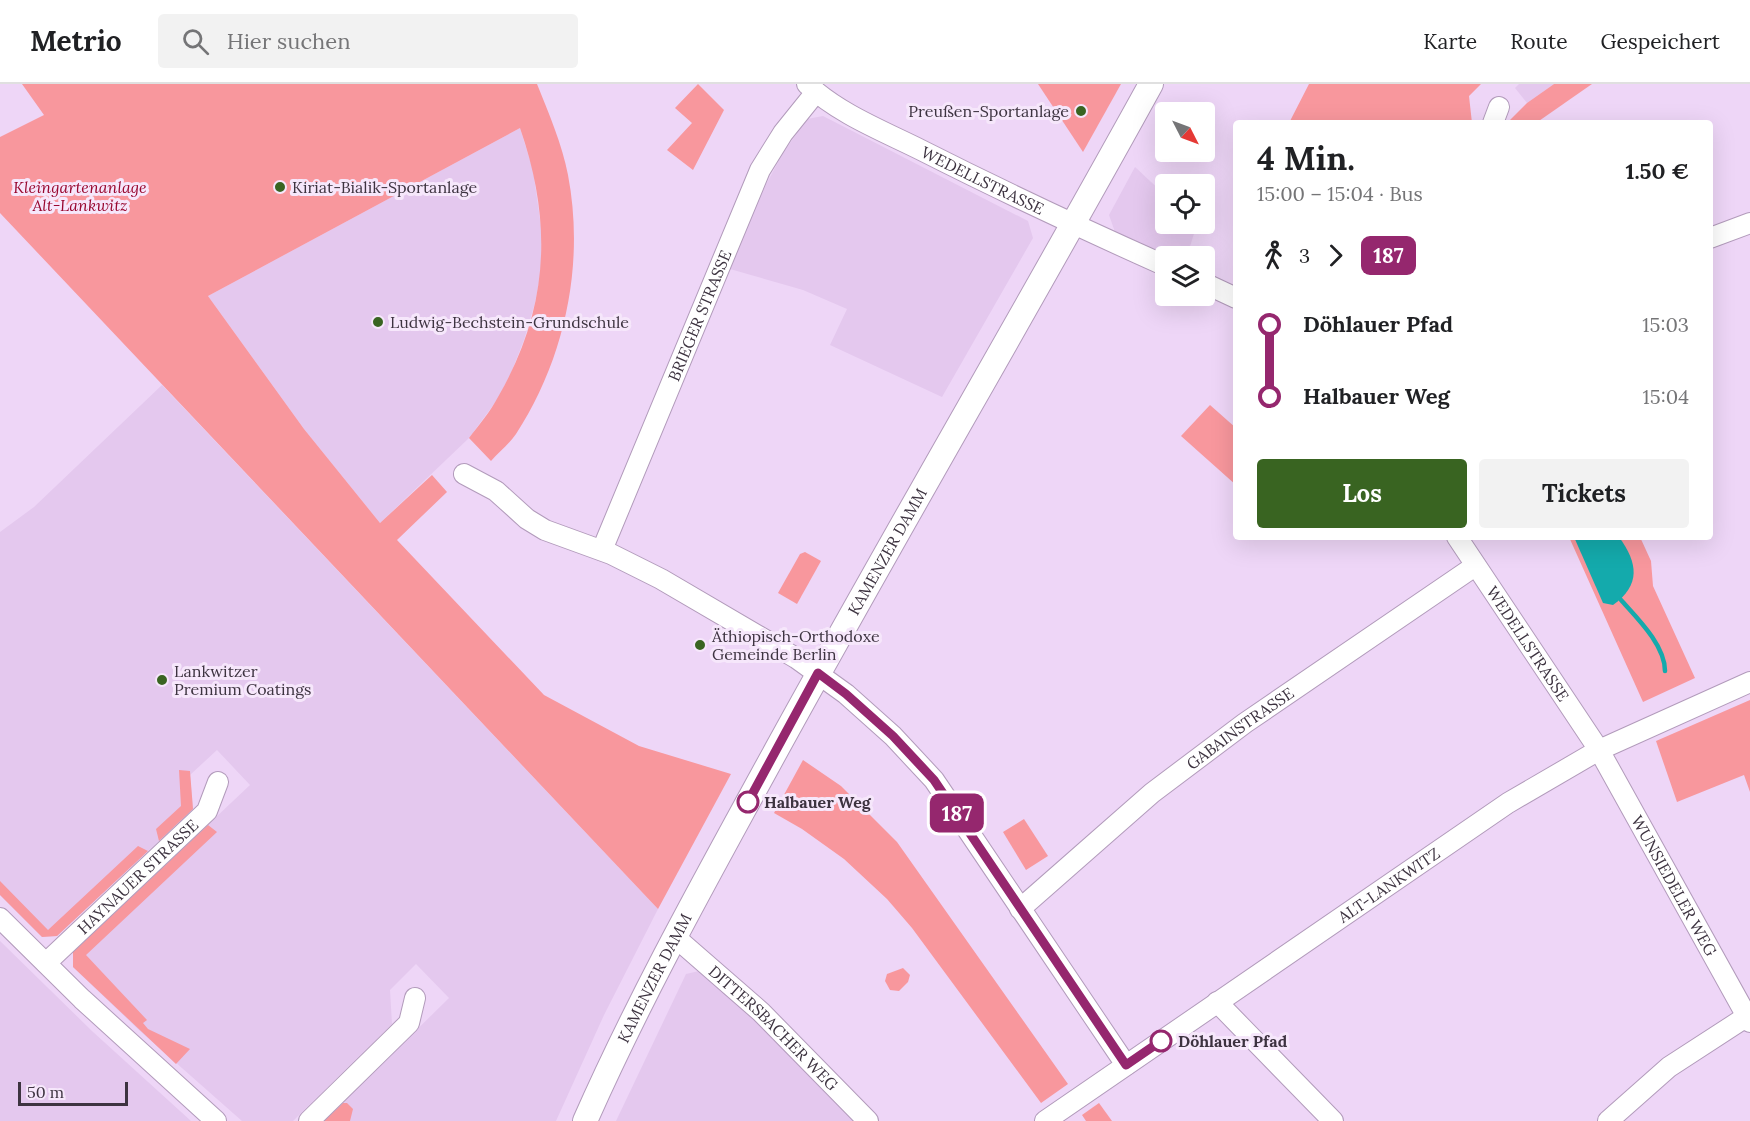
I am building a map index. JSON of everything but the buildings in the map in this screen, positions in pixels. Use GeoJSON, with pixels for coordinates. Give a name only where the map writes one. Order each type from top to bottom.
{"type":"FeatureCollection","features":[{"type":"Feature","properties":{"kind":"main road","name":"KAMENZER DAMM"},"geometry":{"type":"LineString","coordinates":[[585,1121],[621,1041],[675,937],[818,673],[1151,84]]}},
{"type":"Feature","properties":{"kind":"street","name":"WEDELLSTRASSE"},"geometry":{"type":"LineString","coordinates":[[811,88],[848,113],[1073,224],[1155,261]]}},
{"type":"Feature","properties":{"kind":"street","name":"BRIEGER STRASSE"},"geometry":{"type":"LineString","coordinates":[[602,550],[760,170],[811,88]]}},
{"type":"Feature","properties":{"kind":"street"},"geometry":{"type":"LineString","coordinates":[[1713,237],[1750,223]]}},
{"type":"Feature","properties":{"kind":"street"},"geometry":{"type":"LineString","coordinates":[[1215,288],[1233,297]]}},
{"type":"Feature","properties":{"kind":"street"},"geometry":{"type":"LineString","coordinates":[[464,474],[496,491],[527,519],[545,530],[602,550],[710,607],[796,658],[846,694],[913,756],[954,809],[1126,1065]]}},
{"type":"Feature","properties":{"kind":"street","name":"WEDELLSTRASSE"},"geometry":{"type":"LineString","coordinates":[[1459,540],[1599,750]]}},
{"type":"Feature","properties":{"kind":"street","name":"GABAINSTRASSE"},"geometry":{"type":"LineString","coordinates":[[1020,909],[1152,793],[1236,729],[1475,566]]}},
{"type":"Feature","properties":{"kind":"street","name":"ALT-LANKWITZ"},"geometry":{"type":"LineString","coordinates":[[1045,1121],[1508,803],[1599,750],[1750,682]]}},
{"type":"Feature","properties":{"kind":"street","name":"WUNSIEDELER WEG"},"geometry":{"type":"LineString","coordinates":[[1599,750],[1748,1019]]}},
{"type":"Feature","properties":{"kind":"street","name":"HAYNAUER STRASSE"},"geometry":{"type":"LineString","coordinates":[[46,963],[207,811],[218,782]]}},
{"type":"Feature","properties":{"kind":"street"},"geometry":{"type":"LineString","coordinates":[[0,918],[140,1053],[216,1121]]}},
{"type":"Feature","properties":{"kind":"street","name":"DITTERSBACHER WEG"},"geometry":{"type":"LineString","coordinates":[[675,937],[761,1012],[868,1121]]}},
{"type":"Feature","properties":{"kind":"street"},"geometry":{"type":"LineString","coordinates":[[309,1121],[409,1023],[415,998]]}},
{"type":"Feature","properties":{"kind":"street"},"geometry":{"type":"LineString","coordinates":[[1217,1002],[1333,1121]]}},
{"type":"Feature","properties":{"kind":"street"},"geometry":{"type":"LineString","coordinates":[[1608,1121],[1669,1067],[1748,1019]]}},
{"type":"Feature","properties":{"kind":"shaded area"},"geometry":{"type":"Polygon","coordinates":[[[1519,84],[1554,84],[1527,103],[1515,88],[1519,84]]]}},
{"type":"Feature","properties":{"kind":"shaded area"},"geometry":{"type":"Polygon","coordinates":[[[823,116],[1028,221],[1033,238],[942,397],[830,345],[847,309],[803,290],[730,269],[763,190],[783,153],[807,119],[823,116]]]}},
{"type":"Feature","properties":{"kind":"shaded area","name":"Ludwig-Bechstein-Grundschule"},"geometry":{"type":"Polygon","coordinates":[[[520,128],[533,170],[542,233],[541,272],[524,340],[497,400],[469,438],[380,523],[304,429],[208,296],[520,128]]]}},
{"type":"Feature","properties":{"kind":"shaded area"},"geometry":{"type":"Polygon","coordinates":[[[1135,167],[1155,186],[1155,234],[1194,234],[1190,246],[1155,246],[1155,249],[1115,232],[1109,215],[1135,167]]]}},
{"type":"Feature","properties":{"kind":"shaded area"},"geometry":{"type":"Polygon","coordinates":[[[162,385],[658,909],[604,1015],[556,1121],[324,1121],[449,998],[416,964],[390,990],[392,1024],[293,1121],[242,1121],[140,1031],[73,967],[73,952],[250,785],[217,750],[190,775],[193,809],[57,936],[42,937],[0,895],[0,532],[34,507],[162,385]]]}},
{"type":"Feature","properties":{"kind":"shaded area"},"geometry":{"type":"Polygon","coordinates":[[[1575,540],[1621,540],[1630,556],[1634,573],[1628,590],[1613,605],[1603,603],[1575,540]]]}},
{"type":"Feature","properties":{"kind":"shaded area"},"geometry":{"type":"Polygon","coordinates":[[[0,941],[93,1032],[191,1121],[0,1121],[0,941]]]}},
{"type":"Feature","properties":{"kind":"shaded area"},"geometry":{"type":"Polygon","coordinates":[[[699,971],[759,1019],[860,1121],[616,1121],[686,974],[699,971]]]}},
{"type":"Feature","properties":{"kind":"green space","name":"Kleingartenanlage Alt-Lankwitz"},"geometry":{"type":"Polygon","coordinates":[[[22,84],[537,84],[559,140],[568,175],[573,209],[572,276],[567,310],[547,374],[516,434],[491,461],[469,438],[495,403],[515,364],[528,331],[536,298],[540,265],[541,232],[538,198],[531,163],[520,128],[208,296],[304,429],[380,523],[432,475],[447,492],[397,540],[544,695],[639,746],[731,774],[658,909],[0,213],[0,137],[44,115],[22,84]]]}},
{"type":"Feature","properties":{"kind":"green space"},"geometry":{"type":"Polygon","coordinates":[[[698,84],[724,110],[693,170],[667,150],[692,123],[675,108],[698,84]]]}},
{"type":"Feature","properties":{"kind":"green space","name":"Preußen-Sportanlage"},"geometry":{"type":"Polygon","coordinates":[[[1038,84],[1121,84],[1083,152],[1038,84]]]}},
{"type":"Feature","properties":{"kind":"green space"},"geometry":{"type":"Polygon","coordinates":[[[1309,84],[1481,84],[1469,96],[1472,120],[1291,120],[1309,84]]]}},
{"type":"Feature","properties":{"kind":"green space"},"geometry":{"type":"Polygon","coordinates":[[[1554,84],[1592,84],[1540,120],[1510,120],[1527,103],[1554,84]]]}},
{"type":"Feature","properties":{"kind":"green space"},"geometry":{"type":"Polygon","coordinates":[[[1210,405],[1233,425],[1233,482],[1181,436],[1210,405]]]}},
{"type":"Feature","properties":{"kind":"green space"},"geometry":{"type":"Polygon","coordinates":[[[1570,540],[1641,540],[1651,561],[1653,586],[1695,678],[1643,702],[1570,540]]]}},
{"type":"Feature","properties":{"kind":"green space"},"geometry":{"type":"Polygon","coordinates":[[[805,552],[821,561],[797,604],[778,593],[800,554],[805,552]]]}},
{"type":"Feature","properties":{"kind":"green space"},"geometry":{"type":"Polygon","coordinates":[[[1750,700],[1750,792],[1744,775],[1677,802],[1656,741],[1750,700]]]}},
{"type":"Feature","properties":{"kind":"green space"},"geometry":{"type":"Polygon","coordinates":[[[803,760],[841,786],[897,842],[1068,1084],[1041,1103],[912,928],[887,899],[844,859],[802,829],[774,813],[803,760]]]}},
{"type":"Feature","properties":{"kind":"green space"},"geometry":{"type":"Polygon","coordinates":[[[179,770],[190,771],[193,809],[159,841],[156,829],[181,806],[179,770]]]}},
{"type":"Feature","properties":{"kind":"green space"},"geometry":{"type":"Polygon","coordinates":[[[1024,819],[1048,856],[1026,870],[1003,832],[1024,819]]]}},
{"type":"Feature","properties":{"kind":"green space"},"geometry":{"type":"Polygon","coordinates":[[[208,825],[217,832],[86,955],[147,1020],[143,1023],[148,1029],[190,1049],[176,1064],[73,967],[73,952],[208,825]]]}},
{"type":"Feature","properties":{"kind":"green space"},"geometry":{"type":"Polygon","coordinates":[[[138,846],[148,851],[57,936],[42,937],[0,895],[0,881],[48,930],[138,846]]]}},
{"type":"Feature","properties":{"kind":"green space"},"geometry":{"type":"Polygon","coordinates":[[[903,968],[910,975],[908,982],[899,991],[890,990],[885,981],[887,974],[903,968]]]}},
{"type":"Feature","properties":{"kind":"green space"},"geometry":{"type":"Polygon","coordinates":[[[343,1103],[347,1103],[353,1109],[350,1121],[324,1121],[343,1103]]]}},
{"type":"Feature","properties":{"kind":"green space"},"geometry":{"type":"Polygon","coordinates":[[[1099,1103],[1112,1121],[1086,1121],[1082,1115],[1099,1103]]]}},
{"type":"Feature","properties":{"kind":"waterway"},"geometry":{"type":"LineString","coordinates":[[1621,600],[1655,642],[1664,661],[1665,671]]}},
{"type":"Feature","properties":{"kind":"bus line","name":"187"},"geometry":{"type":"LineString","coordinates":[[748,802],[818,673],[846,694],[893,736],[934,780],[1126,1065],[1161,1041]]}},
{"type":"Feature","properties":{"kind":"place","name":"Preußen-Sportanlage"},"geometry":{"type":"Point","coordinates":[1081,111]}},
{"type":"Feature","properties":{"kind":"place","name":"Kiriat-Bialik-Sportanlage"},"geometry":{"type":"Point","coordinates":[280,187]}},
{"type":"Feature","properties":{"kind":"place","name":"Ludwig-Bechstein-Grundschule"},"geometry":{"type":"Point","coordinates":[378,322]}},
{"type":"Feature","properties":{"kind":"place","name":"Äthiopisch-Orthodoxe Gemeinde Berlin"},"geometry":{"type":"Point","coordinates":[700,645]}},
{"type":"Feature","properties":{"kind":"place","name":"Lankwitzer Premium Coatings"},"geometry":{"type":"Point","coordinates":[162,680]}},
{"type":"Feature","properties":{"kind":"place","name":"Halbauer Weg"},"geometry":{"type":"Point","coordinates":[748,802]}},
{"type":"Feature","properties":{"kind":"place","name":"Döhlauer Pfad"},"geometry":{"type":"Point","coordinates":[1161,1041]}}]}
